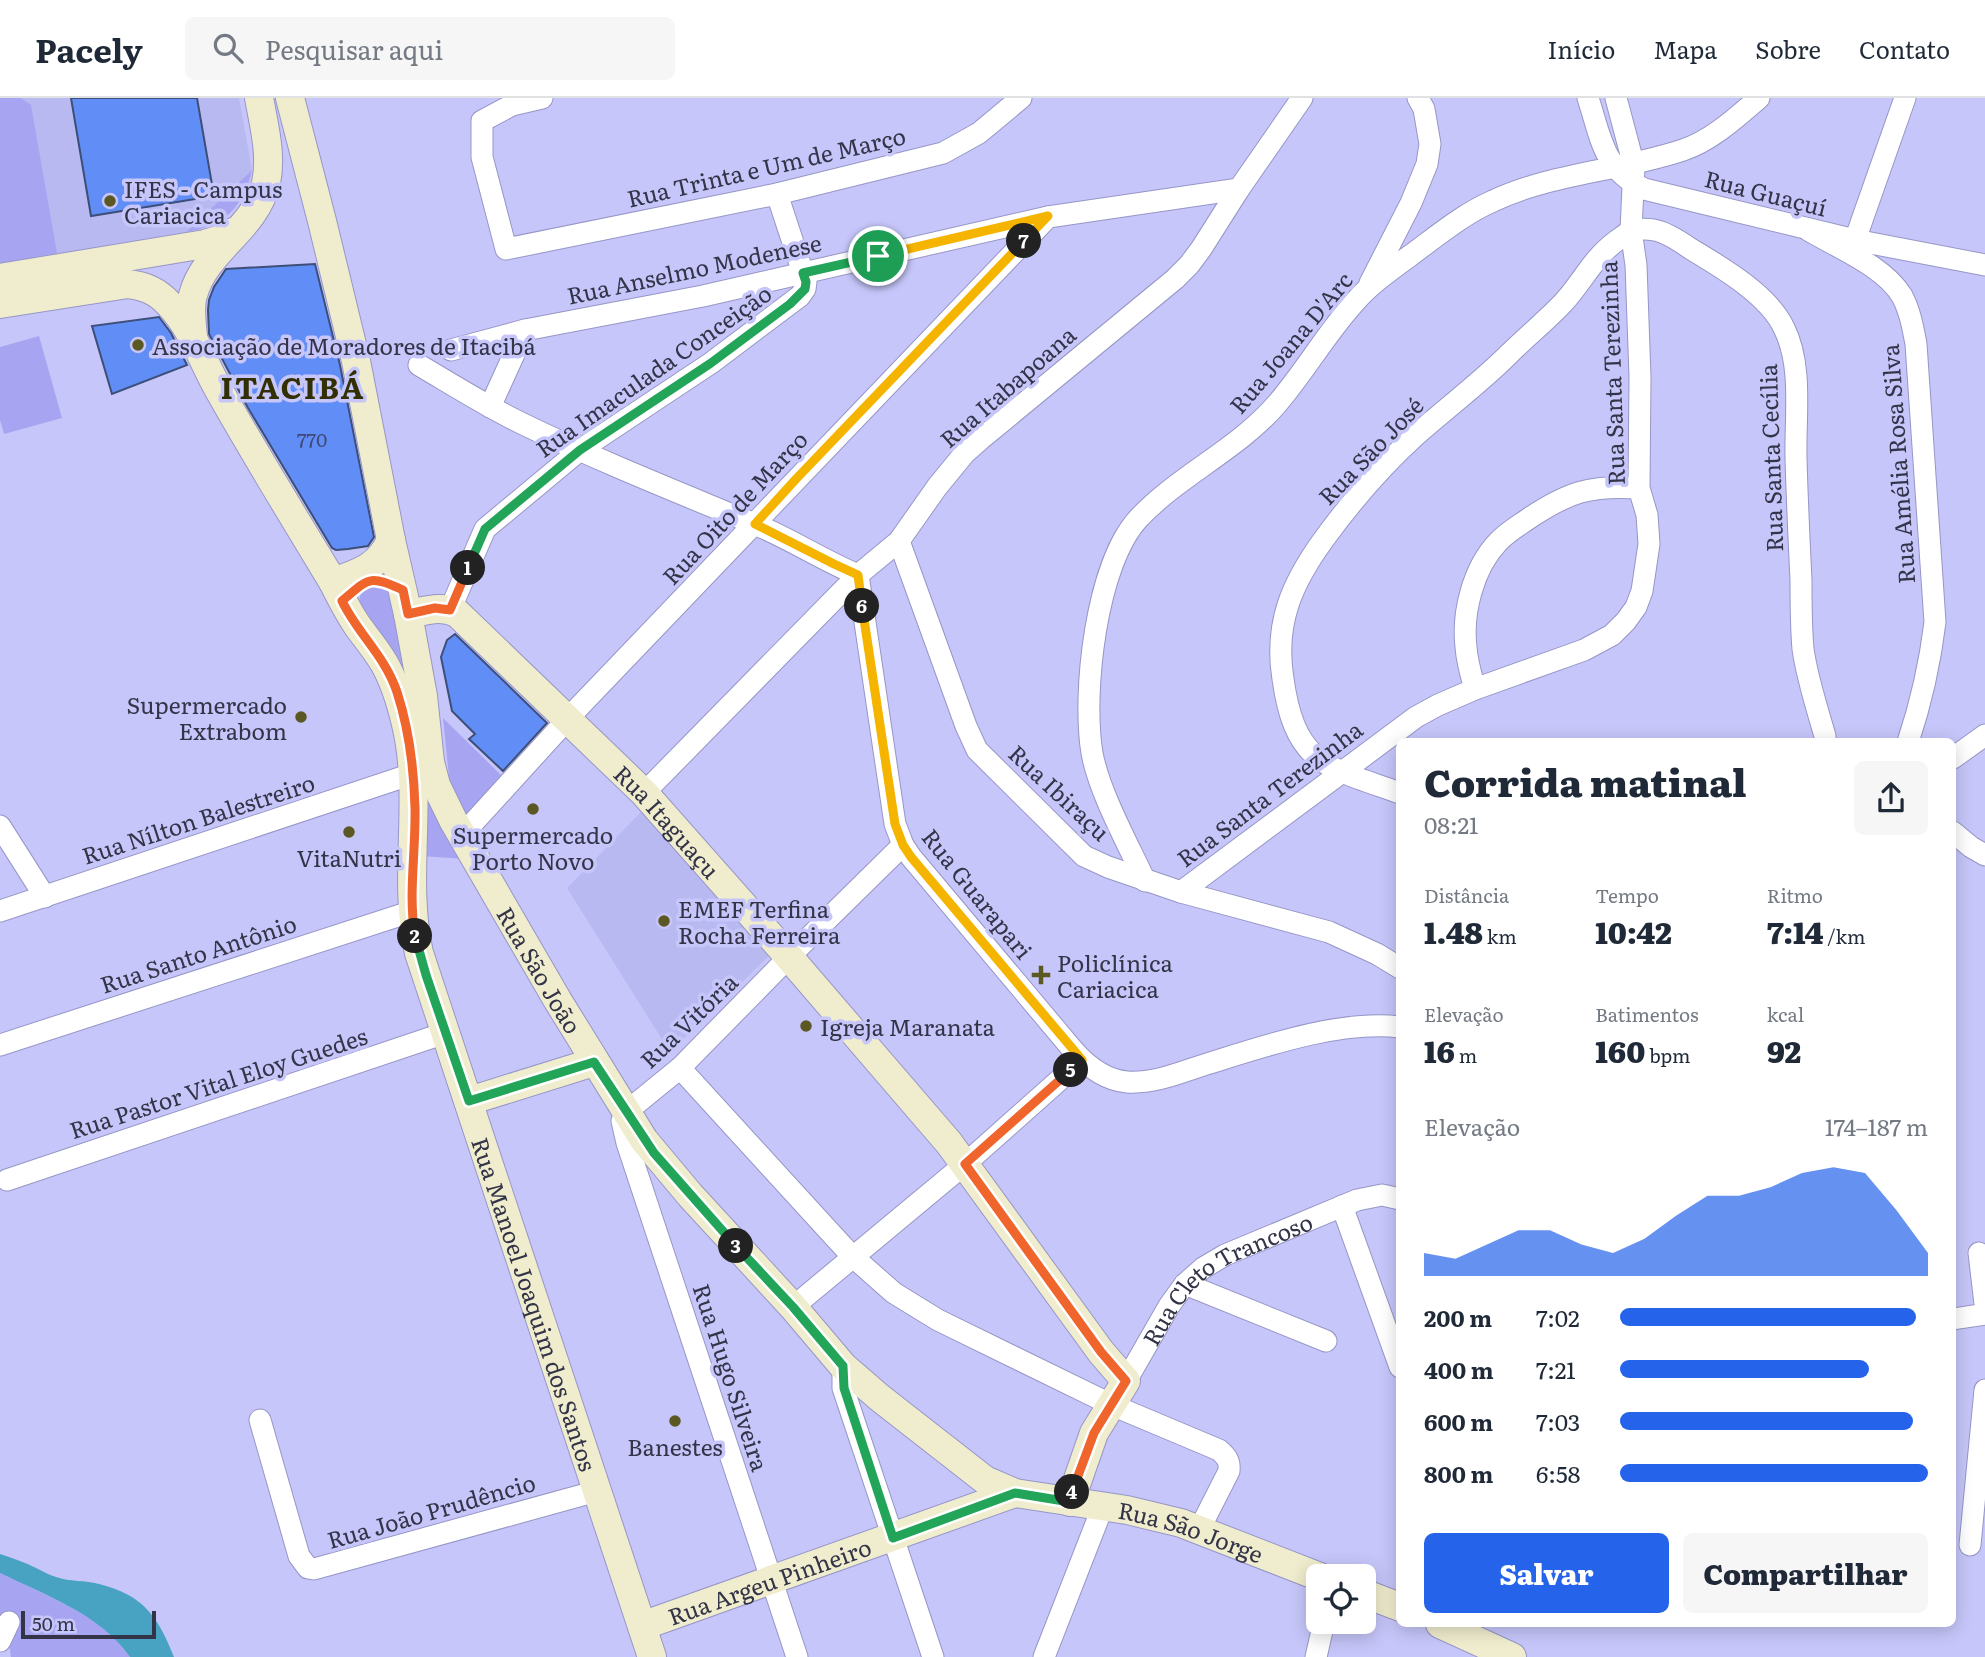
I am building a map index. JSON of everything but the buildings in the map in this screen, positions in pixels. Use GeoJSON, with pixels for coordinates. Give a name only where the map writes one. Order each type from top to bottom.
{"type":"FeatureCollection","features":[{"type":"Feature","properties":{"kind":"main road"},"geometry":{"type":"LineString","coordinates":[[192,337],[192,296],[198,279],[251,216],[262,196],[268,172],[259,98]]}},
{"type":"Feature","properties":{"kind":"main road","name":"Rua Manoel Joaquim dos Santos"},"geometry":{"type":"LineString","coordinates":[[290,98],[356,361],[423,696],[430,762],[415,808],[412,911],[419,953],[652,1657]]}},
{"type":"Feature","properties":{"kind":"main road"},"geometry":{"type":"LineString","coordinates":[[0,278],[205,244],[242,227]]}},
{"type":"Feature","properties":{"kind":"main road","name":"Rua Manoel Joaquim dos Santos"},"geometry":{"type":"LineString","coordinates":[[0,304],[128,284],[142,285],[155,291],[177,313],[219,391],[352,618],[384,663],[397,693],[424,779]]}},
{"type":"Feature","properties":{"kind":"main road"},"geometry":{"type":"LineString","coordinates":[[337,591],[385,553],[391,540]]}},
{"type":"Feature","properties":{"kind":"main road"},"geometry":{"type":"LineString","coordinates":[[337,591],[369,580],[383,581],[406,602],[450,610]]}},
{"type":"Feature","properties":{"kind":"main road","name":"Rua Itaguaçu"},"geometry":{"type":"LineString","coordinates":[[450,610],[465,619],[644,793],[789,957],[965,1164],[1101,1352],[1119,1393]]}},
{"type":"Feature","properties":{"kind":"main road","name":"Rua São João"},"geometry":{"type":"LineString","coordinates":[[424,779],[462,835],[594,1062],[654,1153],[843,1366],[985,1479],[1015,1493]]}},
{"type":"Feature","properties":{"kind":"main road"},"geometry":{"type":"LineString","coordinates":[[469,1101],[594,1062]]}},
{"type":"Feature","properties":{"kind":"main road","name":"Rua Cleto Trancoso"},"geometry":{"type":"LineString","coordinates":[[1070,1502],[1094,1433],[1119,1393]]}},
{"type":"Feature","properties":{"kind":"main road","name":"Rua Argeu Pinheiro"},"geometry":{"type":"LineString","coordinates":[[642,1626],[1015,1493]]}},
{"type":"Feature","properties":{"kind":"main road","name":"Rua São Jorge"},"geometry":{"type":"LineString","coordinates":[[1015,1493],[1151,1515],[1199,1530],[1306,1572]]}},
{"type":"Feature","properties":{"kind":"main road"},"geometry":{"type":"LineString","coordinates":[[1376,1598],[1396,1605]]}},
{"type":"Feature","properties":{"kind":"main road"},"geometry":{"type":"LineString","coordinates":[[1447,1627],[1512,1657]]}},
{"type":"Feature","properties":{"kind":"street","name":"Rua Trinta e Um de Março"},"geometry":{"type":"LineString","coordinates":[[542,98],[512,105],[482,121],[482,157],[506,248],[777,194],[943,153],[979,133],[1021,98]]}},
{"type":"Feature","properties":{"kind":"street","name":"Rua Itabapoana"},"geometry":{"type":"LineString","coordinates":[[644,793],[858,575],[899,541],[964,454],[1189,265],[1302,98]]}},
{"type":"Feature","properties":{"kind":"street"},"geometry":{"type":"LineString","coordinates":[[1367,288],[1411,203],[1427,164],[1430,144],[1424,109],[1418,98]]}},
{"type":"Feature","properties":{"kind":"street"},"geometry":{"type":"LineString","coordinates":[[1588,98],[1605,152],[1628,172]]}},
{"type":"Feature","properties":{"kind":"street","name":"Rua Santa Terezinha"},"geometry":{"type":"LineString","coordinates":[[1181,892],[1416,717],[1475,689],[1584,650],[1612,635],[1636,607],[1647,567],[1649,544],[1647,514],[1639,488],[1641,401],[1636,265],[1628,172],[1616,98]]}},
{"type":"Feature","properties":{"kind":"street","name":"Rua Joana D'Arc"},"geometry":{"type":"LineString","coordinates":[[1145,881],[1108,798],[1092,754],[1089,724],[1090,677],[1095,634],[1110,569],[1127,534],[1138,520],[1186,479],[1262,421],[1367,288],[1471,212],[1517,191],[1544,184],[1628,172],[1685,150],[1698,144],[1759,98]]}},
{"type":"Feature","properties":{"kind":"street"},"geometry":{"type":"LineString","coordinates":[[1856,240],[1905,98]]}},
{"type":"Feature","properties":{"kind":"street","name":"Rua Guaçuí"},"geometry":{"type":"LineString","coordinates":[[1628,172],[1644,189],[1808,230],[1985,265]]}},
{"type":"Feature","properties":{"kind":"street","name":"Rua Anselmo Modenese"},"geometry":{"type":"LineString","coordinates":[[451,350],[525,330],[703,296],[1048,216],[1239,189]]}},
{"type":"Feature","properties":{"kind":"street"},"geometry":{"type":"LineString","coordinates":[[777,194],[803,273]]}},
{"type":"Feature","properties":{"kind":"street","name":"Rua Oito de Março"},"geometry":{"type":"LineString","coordinates":[[462,835],[568,719],[1048,216]]}},
{"type":"Feature","properties":{"kind":"street","name":"Rua Santa Cecília"},"geometry":{"type":"LineString","coordinates":[[1631,230],[1654,230],[1680,242],[1750,289],[1783,325],[1793,358],[1796,384],[1803,650],[1825,738]]}},
{"type":"Feature","properties":{"kind":"street","name":"Rua São José"},"geometry":{"type":"LineString","coordinates":[[1396,792],[1342,773],[1323,763],[1310,752],[1295,730],[1282,674],[1280,648],[1286,607],[1309,559],[1345,509],[1415,436],[1489,373],[1555,311],[1597,257],[1631,230]]}},
{"type":"Feature","properties":{"kind":"street","name":"Rua Amélia Rosa Silva"},"geometry":{"type":"LineString","coordinates":[[1808,230],[1873,267],[1888,279],[1902,295],[1916,344],[1935,622],[1918,714],[1909,738]]}},
{"type":"Feature","properties":{"kind":"street","name":"Rua Imaculada Conceição"},"geometry":{"type":"LineString","coordinates":[[450,610],[485,529],[580,450],[711,363],[783,310],[805,289],[803,273]]}},
{"type":"Feature","properties":{"kind":"street"},"geometry":{"type":"LineString","coordinates":[[490,407],[525,330]]}},
{"type":"Feature","properties":{"kind":"street"},"geometry":{"type":"LineString","coordinates":[[419,365],[490,407],[580,450],[755,524],[858,575]]}},
{"type":"Feature","properties":{"kind":"street"},"geometry":{"type":"LineString","coordinates":[[1475,689],[1465,646],[1465,623],[1475,580],[1498,542],[1552,502],[1570,495],[1592,488],[1639,488]]}},
{"type":"Feature","properties":{"kind":"street","name":"Rua Ibiraçu"},"geometry":{"type":"LineString","coordinates":[[899,541],[977,750],[1084,856],[1145,881],[1329,932],[1396,966]]}},
{"type":"Feature","properties":{"kind":"street","name":"Rua Guarapari"},"geometry":{"type":"LineString","coordinates":[[858,575],[895,824],[903,845],[1082,1060],[1097,1072],[1116,1080],[1150,1081],[1292,1039],[1362,1026],[1396,1026]]}},
{"type":"Feature","properties":{"kind":"street"},"geometry":{"type":"LineString","coordinates":[[1956,756],[1985,735]]}},
{"type":"Feature","properties":{"kind":"street","name":"Rua Nílton Balestreiro"},"geometry":{"type":"LineString","coordinates":[[0,911],[424,779]]}},
{"type":"Feature","properties":{"kind":"street"},"geometry":{"type":"LineString","coordinates":[[0,825],[45,897]]}},
{"type":"Feature","properties":{"kind":"street"},"geometry":{"type":"LineString","coordinates":[[1956,834],[1985,855]]}},
{"type":"Feature","properties":{"kind":"street","name":"Rua Vitória"},"geometry":{"type":"LineString","coordinates":[[626,1112],[680,1068],[903,845]]}},
{"type":"Feature","properties":{"kind":"street","name":"Rua Santo Antônio"},"geometry":{"type":"LineString","coordinates":[[0,1045],[412,911]]}},
{"type":"Feature","properties":{"kind":"street","name":"Rua Pastor Vital Eloy Guedes"},"geometry":{"type":"LineString","coordinates":[[7,1180],[446,1033]]}},
{"type":"Feature","properties":{"kind":"street"},"geometry":{"type":"LineString","coordinates":[[793,1307],[965,1164],[1082,1060]]}},
{"type":"Feature","properties":{"kind":"street"},"geometry":{"type":"LineString","coordinates":[[680,1068],[852,1256],[894,1293],[938,1320],[1119,1393],[1226,1456],[1230,1464],[1229,1471],[1199,1530]]}},
{"type":"Feature","properties":{"kind":"street","name":"Rua Hugo Silveira"},"geometry":{"type":"LineString","coordinates":[[626,1112],[622,1121],[627,1143],[797,1657]]}},
{"type":"Feature","properties":{"kind":"street","name":"Rua Cleto Trancoso"},"geometry":{"type":"LineString","coordinates":[[1119,1393],[1169,1306],[1185,1284],[1203,1268],[1225,1255],[1342,1206],[1371,1196],[1396,1198]]}},
{"type":"Feature","properties":{"kind":"street"},"geometry":{"type":"LineString","coordinates":[[1342,1206],[1396,1356]]}},
{"type":"Feature","properties":{"kind":"street"},"geometry":{"type":"LineString","coordinates":[[1979,1253],[1985,1304]]}},
{"type":"Feature","properties":{"kind":"street"},"geometry":{"type":"LineString","coordinates":[[1185,1284],[1326,1341]]}},
{"type":"Feature","properties":{"kind":"street"},"geometry":{"type":"LineString","coordinates":[[1956,1319],[1985,1314]]}},
{"type":"Feature","properties":{"kind":"street"},"geometry":{"type":"LineString","coordinates":[[843,1366],[844,1388],[933,1657]]}},
{"type":"Feature","properties":{"kind":"street"},"geometry":{"type":"LineString","coordinates":[[1970,1545],[1985,1390]]}},
{"type":"Feature","properties":{"kind":"street","name":"Rua João Prudêncio"},"geometry":{"type":"LineString","coordinates":[[260,1420],[299,1556],[308,1568],[314,1569],[597,1491]]}},
{"type":"Feature","properties":{"kind":"street"},"geometry":{"type":"LineString","coordinates":[[1044,1657],[1103,1506]]}},
{"type":"Feature","properties":{"kind":"street"},"geometry":{"type":"LineString","coordinates":[[1316,1657],[1321,1634]]}},
{"type":"Feature","properties":{"kind":"shaded area","name":"IFES - Campus Cariacica"},"geometry":{"type":"Polygon","coordinates":[[[0,98],[239,98],[252,170],[186,232],[0,264],[0,98]]]}},
{"type":"Feature","properties":{"kind":"shaded area"},"geometry":{"type":"Polygon","coordinates":[[[0,98],[21,98],[31,105],[57,253],[0,264],[0,98]]]}},
{"type":"Feature","properties":{"kind":"shaded area"},"geometry":{"type":"Polygon","coordinates":[[[252,170],[244,194],[230,213],[211,225],[186,232],[252,170]]]}},
{"type":"Feature","properties":{"kind":"shaded area"},"geometry":{"type":"Polygon","coordinates":[[[39,336],[62,418],[4,434],[0,420],[0,347],[39,336]]]}},
{"type":"Feature","properties":{"kind":"shaded area"},"geometry":{"type":"Polygon","coordinates":[[[374,585],[385,587],[392,595],[465,859],[421,856],[409,688],[398,660],[369,625],[360,607],[363,590],[374,585]]]}},
{"type":"Feature","properties":{"kind":"shaded area"},"geometry":{"type":"Polygon","coordinates":[[[443,718],[504,778],[464,816],[452,806],[443,718]]]}},
{"type":"Feature","properties":{"kind":"shaded area","name":"EMEF Terfina Rocha Ferreira"},"geometry":{"type":"Polygon","coordinates":[[[642,811],[770,955],[670,1052],[567,888],[642,811]]]}},
{"type":"Feature","properties":{"kind":"shaded area"},"geometry":{"type":"Polygon","coordinates":[[[0,1554],[56,1577],[99,1584],[127,1594],[138,1601],[155,1619],[174,1657],[130,1657],[118,1642],[88,1617],[0,1573],[0,1554]]]}},
{"type":"Feature","properties":{"kind":"shaded area"},"geometry":{"type":"Polygon","coordinates":[[[0,1573],[88,1617],[118,1642],[130,1657],[11,1657],[8,1637],[0,1626],[0,1573]]]}},
{"type":"Feature","properties":{"kind":"place","name":"IFES - Campus Cariacica"},"geometry":{"type":"Point","coordinates":[110,201]}},
{"type":"Feature","properties":{"kind":"place","name":"Associação de Moradores de Itacibá"},"geometry":{"type":"Point","coordinates":[138,345]}},
{"type":"Feature","properties":{"kind":"place","name":"Supermercado Extrabom"},"geometry":{"type":"Point","coordinates":[301,717]}},
{"type":"Feature","properties":{"kind":"place","name":"Supermercado Porto Novo"},"geometry":{"type":"Point","coordinates":[533,809]}},
{"type":"Feature","properties":{"kind":"place","name":"VitaNutri"},"geometry":{"type":"Point","coordinates":[349,832]}},
{"type":"Feature","properties":{"kind":"place","name":"EMEF Terfina Rocha Ferreira"},"geometry":{"type":"Point","coordinates":[664,921]}},
{"type":"Feature","properties":{"kind":"place","name":"Policlínica Cariacica"},"geometry":{"type":"Point","coordinates":[1041,975]}},
{"type":"Feature","properties":{"kind":"place","name":"Igreja Maranata"},"geometry":{"type":"Point","coordinates":[806,1026]}},
{"type":"Feature","properties":{"kind":"place","name":"Banestes"},"geometry":{"type":"Point","coordinates":[675,1421]}},
{"type":"Feature","properties":{"kind":"district","name":"ITACIBÁ"},"geometry":{"type":"Point","coordinates":[293,386]}},
{"type":"Feature","properties":{"kind":"route"},"geometry":{"type":"LineString","coordinates":[[1048,216],[755,524],[858,575],[895,824],[903,845],[1082,1060],[965,1164],[1101,1352],[1126,1381],[1094,1433],[1070,1502],[1015,1493],[893,1538],[844,1388],[843,1366],[654,1153],[594,1062],[469,1101],[419,953],[415,933],[412,889],[415,808],[406,726],[397,693],[384,663],[342,601],[364,582],[378,580],[403,590],[408,614],[435,608],[450,610],[485,529],[580,450],[711,363],[783,310],[805,289],[803,273],[878,256],[1048,216]]}}]}
